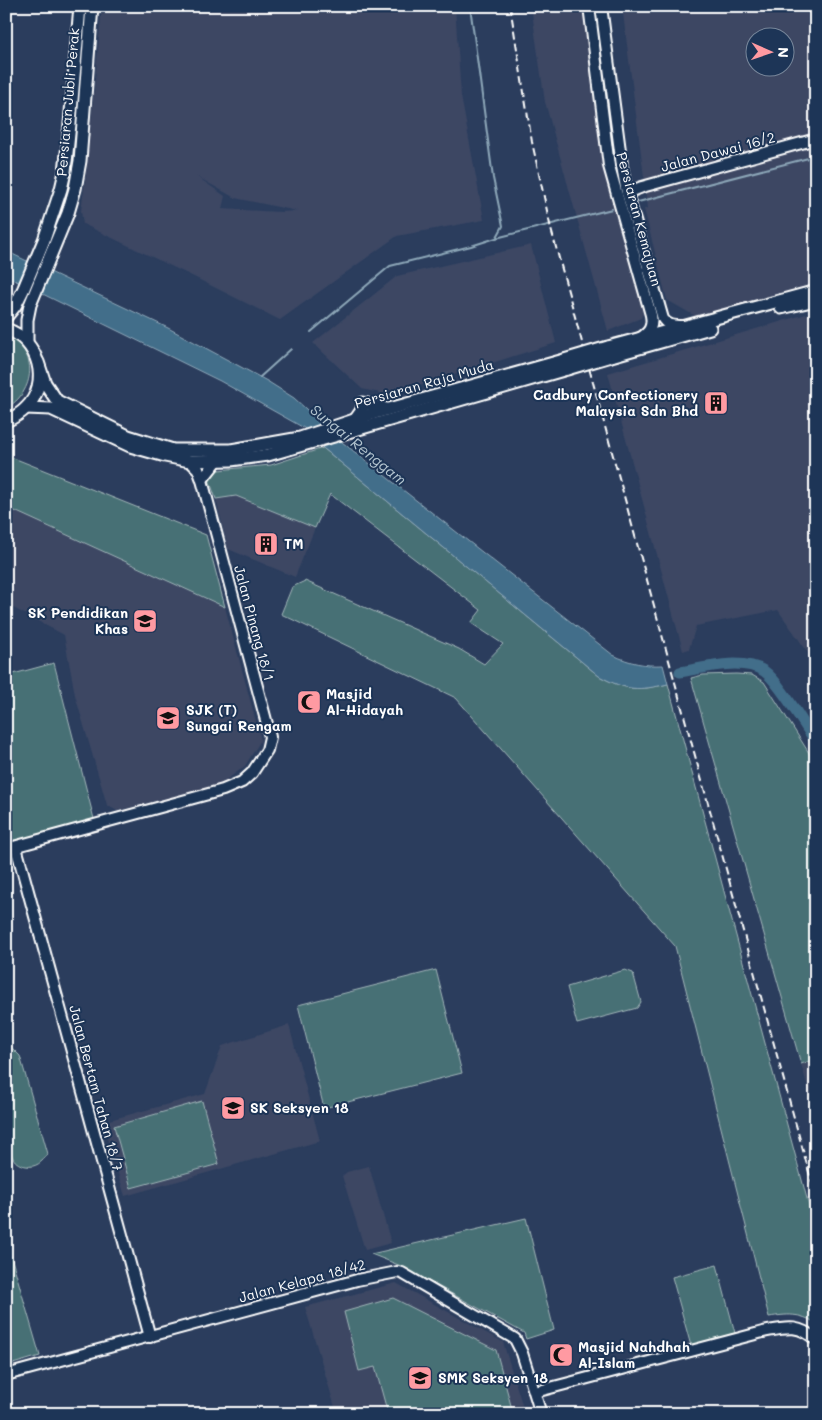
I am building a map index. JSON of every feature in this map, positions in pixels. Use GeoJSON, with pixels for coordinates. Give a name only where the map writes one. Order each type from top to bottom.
{"type":"FeatureCollection","features":[{"type":"Feature","properties":{"kind":"main road","name":"Persiaran Jubli Perak"},"geometry":{"type":"LineString","coordinates":[[28,342],[29,289],[62,189],[65,172],[80,6]]}},
{"type":"Feature","properties":{"kind":"main road","name":"Persiaran Jubli Perak"},"geometry":{"type":"LineString","coordinates":[[6,317],[29,289],[54,249],[73,197],[80,161],[92,6]]}},
{"type":"Feature","properties":{"kind":"main road","name":"Persiaran Raja Muda"},"geometry":{"type":"LineString","coordinates":[[609,352],[635,341],[816,291]]}},
{"type":"Feature","properties":{"kind":"main road","name":"Persiaran Raja Muda"},"geometry":{"type":"LineString","coordinates":[[336,431],[355,420],[389,409],[816,300]]}},
{"type":"Feature","properties":{"kind":"main road"},"geometry":{"type":"LineString","coordinates":[[6,329],[28,342]]}},
{"type":"Feature","properties":{"kind":"main road","name":"Persiaran Raja Muda"},"geometry":{"type":"LineString","coordinates":[[28,342],[34,351],[44,383],[57,401],[128,436],[173,450],[231,450],[303,441]]}},
{"type":"Feature","properties":{"kind":"main road"},"geometry":{"type":"LineString","coordinates":[[6,421],[17,416],[34,398],[40,374],[38,362]]}},
{"type":"Feature","properties":{"kind":"main road","name":"Persiaran Raja Muda"},"geometry":{"type":"LineString","coordinates":[[26,408],[51,409],[130,446],[165,456],[190,461],[250,458],[565,364]]}},
{"type":"Feature","properties":{"kind":"street","name":"Persiaran Kemajuan"},"geometry":{"type":"LineString","coordinates":[[589,6],[609,166],[652,322],[647,334],[635,341]]}},
{"type":"Feature","properties":{"kind":"street","name":"Persiaran Kemajuan"},"geometry":{"type":"LineString","coordinates":[[601,6],[622,166],[628,193],[663,319],[672,326],[686,327]]}},
{"type":"Feature","properties":{"kind":"street","name":"Jalan Dawai 16/2"},"geometry":{"type":"LineString","coordinates":[[628,193],[642,187],[816,139]]}},
{"type":"Feature","properties":{"kind":"street"},"geometry":{"type":"LineString","coordinates":[[202,480],[217,460]]}},
{"type":"Feature","properties":{"kind":"street","name":"Jalan Pinang 18/1"},"geometry":{"type":"LineString","coordinates":[[11,848],[223,790],[242,782],[252,773],[267,750],[270,737],[267,724],[202,480],[198,469],[190,461]]}},
{"type":"Feature","properties":{"kind":"street","name":"Jalan Bertam Tahan 18/7"},"geometry":{"type":"LineString","coordinates":[[11,848],[150,1337]]}},
{"type":"Feature","properties":{"kind":"street","name":"Jalan Kelapa 18/42"},"geometry":{"type":"LineString","coordinates":[[6,1375],[357,1280],[397,1272],[402,1273],[511,1335],[520,1348],[541,1414]]}},
{"type":"Feature","properties":{"kind":"street"},"geometry":{"type":"LineString","coordinates":[[535,1392],[788,1327],[806,1332],[816,1340]]}},
{"type":"Feature","properties":{"kind":"shaded area"},"geometry":{"type":"Polygon","coordinates":[[[102,6],[455,6],[461,96],[484,220],[397,236],[280,320],[83,224],[81,211],[102,6]],[[196,176],[225,196],[222,209],[297,211],[235,198],[196,176]]]}},
{"type":"Feature","properties":{"kind":"shaded area"},"geometry":{"type":"Polygon","coordinates":[[[531,6],[584,6],[606,171],[645,308],[641,318],[608,331],[545,102],[531,6]]]}},
{"type":"Feature","properties":{"kind":"shaded area"},"geometry":{"type":"Polygon","coordinates":[[[622,6],[816,6],[816,283],[695,316],[667,300],[644,209],[648,208],[622,6]]]}},
{"type":"Feature","properties":{"kind":"shaded area"},"geometry":{"type":"Polygon","coordinates":[[[531,245],[556,343],[389,395],[362,389],[313,343],[397,276],[531,245]]]}},
{"type":"Feature","properties":{"kind":"shaded area"},"geometry":{"type":"Polygon","coordinates":[[[6,251],[168,328],[267,381],[294,398],[342,442],[613,655],[637,663],[663,665],[668,684],[648,688],[633,688],[618,685],[599,676],[323,448],[304,428],[220,381],[6,276],[6,251]]]}},
{"type":"Feature","properties":{"kind":"shaded area"},"geometry":{"type":"Polygon","coordinates":[[[816,311],[816,664],[778,610],[696,626],[689,649],[683,651],[608,373],[816,311]]]}},
{"type":"Feature","properties":{"kind":"shaded area"},"geometry":{"type":"Polygon","coordinates":[[[236,496],[315,528],[295,577],[228,549],[216,499],[236,496]]]}},
{"type":"Feature","properties":{"kind":"shaded area"},"geometry":{"type":"Polygon","coordinates":[[[6,507],[225,607],[261,740],[245,766],[221,784],[117,811],[107,805],[75,695],[64,635],[6,604],[6,507]]]}},
{"type":"Feature","properties":{"kind":"shaded area","name":"SK Seksyen 18"},"geometry":{"type":"Polygon","coordinates":[[[289,1025],[320,1141],[125,1196],[102,1122],[205,1094],[222,1046],[289,1025]]]}},
{"type":"Feature","properties":{"kind":"shaded area"},"geometry":{"type":"Polygon","coordinates":[[[816,1059],[816,1115],[801,1064],[816,1059]]]}},
{"type":"Feature","properties":{"kind":"shaded area"},"geometry":{"type":"Polygon","coordinates":[[[369,1166],[391,1243],[365,1250],[342,1176],[347,1172],[369,1166]]]}},
{"type":"Feature","properties":{"kind":"shaded area","name":"SMK Seksyen 18"},"geometry":{"type":"Polygon","coordinates":[[[396,1283],[503,1342],[525,1414],[337,1414],[305,1307],[396,1283]]]}},
{"type":"Feature","properties":{"kind":"green space"},"geometry":{"type":"Polygon","coordinates":[[[6,337],[17,343],[24,351],[29,361],[30,372],[23,392],[16,401],[6,408],[6,337]]]}},
{"type":"Feature","properties":{"kind":"green space"},"geometry":{"type":"Polygon","coordinates":[[[323,448],[599,676],[618,685],[633,688],[648,688],[668,684],[816,1232],[816,1323],[804,1317],[793,1315],[769,1317],[675,946],[456,698],[281,614],[292,587],[305,581],[459,649],[484,664],[503,644],[471,623],[481,610],[330,494],[315,528],[236,496],[216,499],[209,479],[218,470],[271,465],[323,448]]]}},
{"type":"Feature","properties":{"kind":"green space"},"geometry":{"type":"Polygon","coordinates":[[[6,455],[206,535],[225,607],[6,507],[6,455]]]}},
{"type":"Feature","properties":{"kind":"green space"},"geometry":{"type":"Polygon","coordinates":[[[54,663],[94,819],[13,842],[6,817],[6,676],[54,663]]]}},
{"type":"Feature","properties":{"kind":"green space"},"geometry":{"type":"Polygon","coordinates":[[[703,675],[752,675],[764,682],[816,764],[816,1059],[801,1064],[691,678],[703,675]]]}},
{"type":"Feature","properties":{"kind":"green space"},"geometry":{"type":"Polygon","coordinates":[[[436,970],[462,1073],[324,1108],[298,1005],[436,970]]]}},
{"type":"Feature","properties":{"kind":"green space"},"geometry":{"type":"Polygon","coordinates":[[[625,970],[633,973],[641,1002],[637,1008],[577,1024],[567,987],[625,970]]]}},
{"type":"Feature","properties":{"kind":"green space"},"geometry":{"type":"Polygon","coordinates":[[[9,1045],[20,1056],[48,1154],[41,1162],[33,1166],[24,1166],[17,1162],[9,1148],[5,1104],[6,1046],[9,1045]]]}},
{"type":"Feature","properties":{"kind":"green space"},"geometry":{"type":"Polygon","coordinates":[[[202,1101],[219,1164],[131,1188],[114,1126],[202,1101]]]}},
{"type":"Feature","properties":{"kind":"green space"},"geometry":{"type":"Polygon","coordinates":[[[526,1218],[554,1330],[526,1339],[524,1333],[401,1266],[371,1254],[526,1218]]]}},
{"type":"Feature","properties":{"kind":"green space"},"geometry":{"type":"Polygon","coordinates":[[[6,1239],[40,1356],[6,1366],[6,1239]]]}},
{"type":"Feature","properties":{"kind":"green space"},"geometry":{"type":"Polygon","coordinates":[[[717,1265],[735,1333],[691,1346],[672,1277],[717,1265]]]}},
{"type":"Feature","properties":{"kind":"green space","name":"SMK Seksyen 18"},"geometry":{"type":"Polygon","coordinates":[[[393,1298],[496,1350],[513,1413],[388,1414],[375,1367],[359,1371],[344,1312],[393,1298]]]}},
{"type":"Feature","properties":{"kind":"waterway"},"geometry":{"type":"LineString","coordinates":[[470,6],[493,178],[503,226],[497,237]]}},
{"type":"Feature","properties":{"kind":"waterway"},"geometry":{"type":"LineString","coordinates":[[638,202],[816,156]]}},
{"type":"Feature","properties":{"kind":"waterway"},"geometry":{"type":"LineString","coordinates":[[311,332],[390,266],[612,209]]}},
{"type":"Feature","properties":{"kind":"waterway"},"geometry":{"type":"LineString","coordinates":[[260,377],[291,349]]}},
{"type":"Feature","properties":{"kind":"waterway","name":"Sungai Renggam"},"geometry":{"type":"LineString","coordinates":[[680,672],[734,664],[755,667],[764,671],[784,693],[816,742]]}},
{"type":"Feature","properties":{"kind":"railway"},"geometry":{"type":"LineString","coordinates":[[510,6],[532,142],[551,229],[816,1198]]}},
{"type":"Feature","properties":{"kind":"place","name":"Cadbury Confectionery Malaysia Sdn Bhd"},"geometry":{"type":"Point","coordinates":[716,403]}},
{"type":"Feature","properties":{"kind":"place","name":"TM"},"geometry":{"type":"Point","coordinates":[266,544]}},
{"type":"Feature","properties":{"kind":"place","name":"SK Pendidikan Khas"},"geometry":{"type":"Point","coordinates":[145,621]}},
{"type":"Feature","properties":{"kind":"place","name":"Masjid Al-Hidayah"},"geometry":{"type":"Point","coordinates":[309,702]}},
{"type":"Feature","properties":{"kind":"place","name":"SJK (T) Sungai Rengam"},"geometry":{"type":"Point","coordinates":[168,718]}},
{"type":"Feature","properties":{"kind":"place","name":"SK Seksyen 18"},"geometry":{"type":"Point","coordinates":[233,1108]}},
{"type":"Feature","properties":{"kind":"place","name":"Masjid Nahdhah Al-Islam"},"geometry":{"type":"Point","coordinates":[561,1355]}},
{"type":"Feature","properties":{"kind":"place","name":"SMK Seksyen 18"},"geometry":{"type":"Point","coordinates":[420,1378]}}]}
